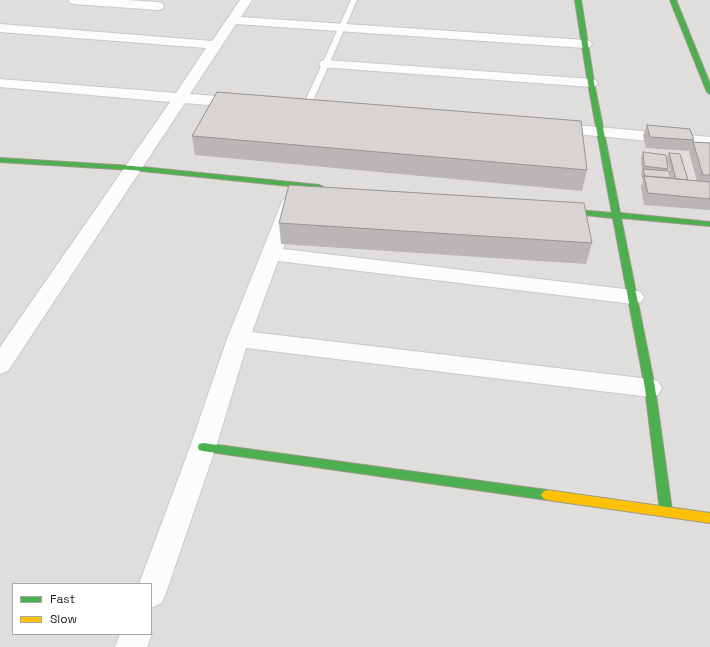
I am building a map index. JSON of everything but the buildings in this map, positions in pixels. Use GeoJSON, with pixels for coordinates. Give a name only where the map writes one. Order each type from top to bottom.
{"type":"FeatureCollection","features":[{"type":"Feature","properties":{"kind":"street"},"geometry":{"type":"LineString","coordinates":[[74,0],[160,3]]}},
{"type":"Feature","properties":{"kind":"street"},"geometry":{"type":"LineString","coordinates":[[0,365],[246,0]]}},
{"type":"Feature","properties":{"kind":"street"},"geometry":{"type":"LineString","coordinates":[[578,0],[591,83],[650,388],[666,511]]}},
{"type":"Feature","properties":{"kind":"street"},"geometry":{"type":"LineString","coordinates":[[673,0],[709,83]]}},
{"type":"Feature","properties":{"kind":"street"},"geometry":{"type":"LineString","coordinates":[[149,16],[160,3]]}},
{"type":"Feature","properties":{"kind":"street"},"geometry":{"type":"LineString","coordinates":[[232,20],[343,26],[585,44]]}},
{"type":"Feature","properties":{"kind":"street"},"geometry":{"type":"LineString","coordinates":[[131,37],[140,27]]}},
{"type":"Feature","properties":{"kind":"street"},"geometry":{"type":"LineString","coordinates":[[0,28],[216,44]]}},
{"type":"Feature","properties":{"kind":"street"},"geometry":{"type":"LineString","coordinates":[[326,64],[591,83]]}},
{"type":"Feature","properties":{"kind":"street"},"geometry":{"type":"LineString","coordinates":[[0,82],[259,104]]}},
{"type":"Feature","properties":{"kind":"street"},"geometry":{"type":"LineString","coordinates":[[290,107],[322,110]]}},
{"type":"Feature","properties":{"kind":"street"},"geometry":{"type":"LineString","coordinates":[[537,126],[710,142]]}},
{"type":"Feature","properties":{"kind":"street"},"geometry":{"type":"LineString","coordinates":[[1,161],[132,168],[328,188]]}},
{"type":"Feature","properties":{"kind":"street"},"geometry":{"type":"LineString","coordinates":[[152,590],[203,447],[238,339],[297,185]]}},
{"type":"Feature","properties":{"kind":"street"},"geometry":{"type":"LineString","coordinates":[[547,209],[710,224]]}},
{"type":"Feature","properties":{"kind":"street"},"geometry":{"type":"LineString","coordinates":[[271,254],[633,297]]}},
{"type":"Feature","properties":{"kind":"street"},"geometry":{"type":"LineString","coordinates":[[238,339],[650,388]]}},
{"type":"Feature","properties":{"kind":"street"},"geometry":{"type":"LineString","coordinates":[[203,447],[710,518]]}},
{"type":"Feature","properties":{"kind":"street"},"geometry":{"type":"LineString","coordinates":[[132,647],[136,635]]}},
{"type":"Feature","properties":{"kind":"lane"},"geometry":{"type":"LineString","coordinates":[[306,108],[354,0]]}},
{"type":"Feature","properties":{"kind":"shaded area"},"geometry":{"type":"Polygon","coordinates":[[[0,0],[710,0],[710,647],[0,647],[0,0]]]}},
{"type":"Feature","properties":{"kind":"traffic: fast"},"geometry":{"type":"LineString","coordinates":[[578,0],[591,83],[650,388],[666,511]]}},
{"type":"Feature","properties":{"kind":"traffic: fast"},"geometry":{"type":"LineString","coordinates":[[673,0],[710,92]]}},
{"type":"Feature","properties":{"kind":"traffic: fast"},"geometry":{"type":"LineString","coordinates":[[0,160],[132,168],[319,187]]}},
{"type":"Feature","properties":{"kind":"traffic: fast"},"geometry":{"type":"LineString","coordinates":[[556,210],[710,224]]}},
{"type":"Feature","properties":{"kind":"traffic: fast"},"geometry":{"type":"LineString","coordinates":[[203,447],[547,495]]}},
{"type":"Feature","properties":{"kind":"traffic: slow"},"geometry":{"type":"LineString","coordinates":[[547,495],[710,518]]}}]}
